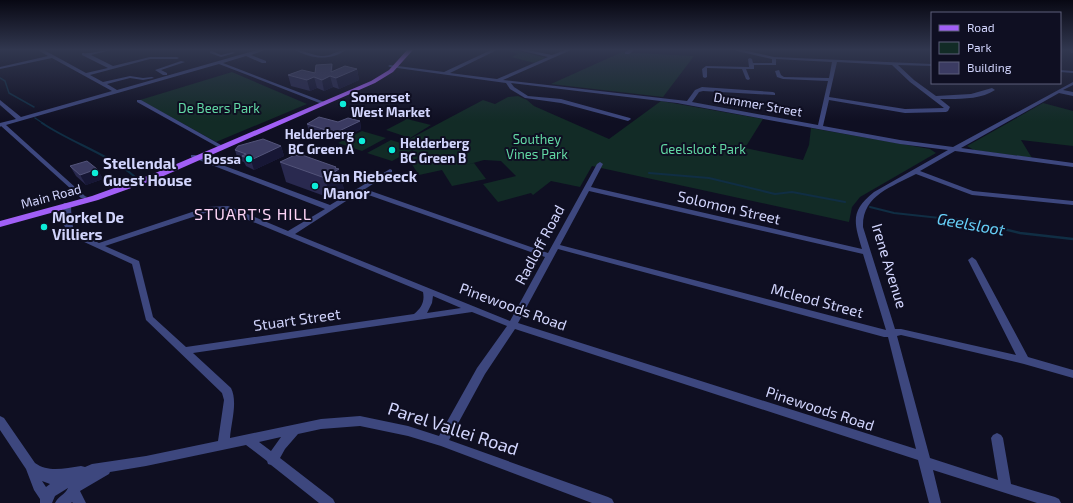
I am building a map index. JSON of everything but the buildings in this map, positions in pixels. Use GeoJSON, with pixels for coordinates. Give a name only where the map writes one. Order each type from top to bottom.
{"type":"FeatureCollection","features":[{"type":"Feature","properties":{"kind":"main road","name":"Main Road"},"geometry":{"type":"LineString","coordinates":[[0,224],[122,189],[322,103],[381,73]]}},
{"type":"Feature","properties":{"kind":"main road","name":"Main Road"},"geometry":{"type":"LineString","coordinates":[[0,219],[83,197],[142,178],[196,157],[218,145],[322,103]]}},
{"type":"Feature","properties":{"kind":"street"},"geometry":{"type":"LineString","coordinates":[[83,73],[117,92]]}},
{"type":"Feature","properties":{"kind":"street"},"geometry":{"type":"LineString","coordinates":[[86,75],[92,73]]}},
{"type":"Feature","properties":{"kind":"street"},"geometry":{"type":"LineString","coordinates":[[1,124],[183,73]]}},
{"type":"Feature","properties":{"kind":"street"},"geometry":{"type":"LineString","coordinates":[[247,73],[322,103]]}},
{"type":"Feature","properties":{"kind":"street","name":"Dummer Street"},"geometry":{"type":"LineString","coordinates":[[449,73],[508,82],[689,103],[900,142],[1073,165]]}},
{"type":"Feature","properties":{"kind":"street"},"geometry":{"type":"LineString","coordinates":[[497,80],[513,73]]}},
{"type":"Feature","properties":{"kind":"street"},"geometry":{"type":"LineString","coordinates":[[746,73],[748,79]]}},
{"type":"Feature","properties":{"kind":"street"},"geometry":{"type":"LineString","coordinates":[[777,73],[778,76],[783,78],[830,80]]}},
{"type":"Feature","properties":{"kind":"street"},"geometry":{"type":"LineString","coordinates":[[820,127],[832,73]]}},
{"type":"Feature","properties":{"kind":"street"},"geometry":{"type":"LineString","coordinates":[[826,98],[905,111],[946,110],[947,107],[904,73]]}},
{"type":"Feature","properties":{"kind":"street"},"geometry":{"type":"LineString","coordinates":[[103,84],[130,77],[144,79],[165,74]]}},
{"type":"Feature","properties":{"kind":"street"},"geometry":{"type":"LineString","coordinates":[[508,82],[512,88],[527,97],[561,101],[628,119]]}},
{"type":"Feature","properties":{"kind":"street","name":"Irene Avenue"},"geometry":{"type":"LineString","coordinates":[[935,503],[892,333],[866,252],[859,227],[858,217],[863,204],[876,193],[1073,83]]}},
{"type":"Feature","properties":{"kind":"street"},"geometry":{"type":"LineString","coordinates":[[689,103],[697,91],[702,89],[773,94]]}},
{"type":"Feature","properties":{"kind":"street"},"geometry":{"type":"LineString","coordinates":[[935,98],[963,97],[986,93],[992,90]]}},
{"type":"Feature","properties":{"kind":"street"},"geometry":{"type":"LineString","coordinates":[[1059,91],[1073,94]]}},
{"type":"Feature","properties":{"kind":"street"},"geometry":{"type":"LineString","coordinates":[[139,101],[218,145]]}},
{"type":"Feature","properties":{"kind":"street"},"geometry":{"type":"LineString","coordinates":[[0,102],[20,119]]}},
{"type":"Feature","properties":{"kind":"street"},"geometry":{"type":"LineString","coordinates":[[1,124],[83,197]]}},
{"type":"Feature","properties":{"kind":"street"},"geometry":{"type":"LineString","coordinates":[[196,157],[330,208]]}},
{"type":"Feature","properties":{"kind":"street","name":"Radloff Road"},"geometry":{"type":"LineString","coordinates":[[442,442],[481,371],[513,324],[600,164]]}},
{"type":"Feature","properties":{"kind":"street"},"geometry":{"type":"LineString","coordinates":[[289,234],[390,171]]}},
{"type":"Feature","properties":{"kind":"street"},"geometry":{"type":"LineString","coordinates":[[915,171],[972,193],[1073,203]]}},
{"type":"Feature","properties":{"kind":"street","name":"Solomon Street"},"geometry":{"type":"LineString","coordinates":[[586,188],[866,252]]}},
{"type":"Feature","properties":{"kind":"street"},"geometry":{"type":"LineString","coordinates":[[360,190],[550,256]]}},
{"type":"Feature","properties":{"kind":"street"},"geometry":{"type":"LineString","coordinates":[[67,205],[68,225],[70,231],[136,263],[149,318],[183,351],[222,385],[229,395],[222,445]]}},
{"type":"Feature","properties":{"kind":"street","name":"Pinewoods Road"},"geometry":{"type":"LineString","coordinates":[[99,245],[210,209],[220,207],[225,208],[513,324],[912,454],[1006,488],[1055,503]]}},
{"type":"Feature","properties":{"kind":"street","name":"Mcleod Street"},"geometry":{"type":"LineString","coordinates":[[555,246],[884,334],[900,332],[1024,360],[1073,374]]}},
{"type":"Feature","properties":{"kind":"street"},"geometry":{"type":"LineString","coordinates":[[972,260],[1024,360]]}},
{"type":"Feature","properties":{"kind":"street"},"geometry":{"type":"LineString","coordinates":[[415,318],[427,305],[429,297],[427,290]]}},
{"type":"Feature","properties":{"kind":"street","name":"Stuart Street"},"geometry":{"type":"LineString","coordinates":[[183,351],[474,309]]}},
{"type":"Feature","properties":{"kind":"street"},"geometry":{"type":"LineString","coordinates":[[0,421],[36,470],[69,487],[80,503]]}},
{"type":"Feature","properties":{"kind":"street","name":"Parel Vallei Road"},"geometry":{"type":"LineString","coordinates":[[69,487],[92,469],[117,466],[331,422],[360,421],[408,431],[442,442],[608,503]]}},
{"type":"Feature","properties":{"kind":"street"},"geometry":{"type":"LineString","coordinates":[[272,460],[281,445],[295,429]]}},
{"type":"Feature","properties":{"kind":"street"},"geometry":{"type":"LineString","coordinates":[[997,438],[1006,488]]}},
{"type":"Feature","properties":{"kind":"street"},"geometry":{"type":"LineString","coordinates":[[247,439],[329,503]]}},
{"type":"Feature","properties":{"kind":"street","name":"Parel Vallei Road"},"geometry":{"type":"LineString","coordinates":[[69,487],[117,466]]}},
{"type":"Feature","properties":{"kind":"street"},"geometry":{"type":"LineString","coordinates":[[36,470],[54,474],[92,469]]}},
{"type":"Feature","properties":{"kind":"street"},"geometry":{"type":"LineString","coordinates":[[36,470],[37,482],[46,501]]}},
{"type":"Feature","properties":{"kind":"street"},"geometry":{"type":"LineString","coordinates":[[46,501],[52,489],[69,487]]}},
{"type":"Feature","properties":{"kind":"street"},"geometry":{"type":"LineString","coordinates":[[61,503],[68,498],[69,487]]}},
{"type":"Feature","properties":{"kind":"green space","name":"De Beers Park"},"geometry":{"type":"Polygon","coordinates":[[[227,73],[235,73],[307,104],[216,142],[140,100],[227,73]]]}},
{"type":"Feature","properties":{"kind":"green space"},"geometry":{"type":"Polygon","coordinates":[[[574,73],[681,73],[663,97],[551,84],[574,73]]]}},
{"type":"Feature","properties":{"kind":"green space","name":"Geelsloot Park"},"geometry":{"type":"Polygon","coordinates":[[[518,96],[527,100],[534,106],[609,139],[661,101],[763,119],[745,148],[803,160],[809,145],[811,128],[930,149],[936,153],[860,197],[852,207],[849,222],[592,166],[580,187],[551,181],[533,195],[531,193],[498,202],[483,184],[516,176],[501,161],[484,160],[466,165],[474,163],[486,179],[452,186],[442,170],[419,175],[409,160],[401,157],[419,147],[404,142],[483,100],[495,104],[508,97],[518,96]]]}},
{"type":"Feature","properties":{"kind":"green space"},"geometry":{"type":"Polygon","coordinates":[[[1043,103],[1073,111],[1073,146],[1021,140],[1032,158],[974,150],[967,146],[1043,103]]]}},
{"type":"Feature","properties":{"kind":"green space"},"geometry":{"type":"Polygon","coordinates":[[[407,119],[431,125],[410,138],[386,130],[407,119]]]}},
{"type":"Feature","properties":{"kind":"green space","name":"Helderberg BC Green A"},"geometry":{"type":"Polygon","coordinates":[[[362,131],[386,138],[362,151],[338,143],[362,131]]]}},
{"type":"Feature","properties":{"kind":"green space","name":"Helderberg BC Green B"},"geometry":{"type":"Polygon","coordinates":[[[391,140],[416,148],[392,161],[367,153],[391,140]]]}},
{"type":"Feature","properties":{"kind":"waterway"},"geometry":{"type":"LineString","coordinates":[[0,78],[5,81],[9,93],[34,107]]}},
{"type":"Feature","properties":{"kind":"waterway","name":"Geelsloot"},"geometry":{"type":"LineString","coordinates":[[35,118],[44,124]]}},
{"type":"Feature","properties":{"kind":"waterway","name":"Geelsloot"},"geometry":{"type":"LineString","coordinates":[[42,123],[100,154],[134,176]]}},
{"type":"Feature","properties":{"kind":"waterway","name":"Geelsloot"},"geometry":{"type":"LineString","coordinates":[[649,173],[709,178],[775,194],[792,192],[845,202]]}},
{"type":"Feature","properties":{"kind":"waterway","name":"Geelsloot"},"geometry":{"type":"LineString","coordinates":[[870,207],[894,213],[949,219]]}},
{"type":"Feature","properties":{"kind":"waterway","name":"Geelsloot"},"geometry":{"type":"LineString","coordinates":[[940,218],[971,221],[1020,233],[1073,239]]}},
{"type":"Feature","properties":{"kind":"place","name":"Somerset West Market"},"geometry":{"type":"Point","coordinates":[343,104]}},
{"type":"Feature","properties":{"kind":"place","name":"Helderberg BC Green A"},"geometry":{"type":"Point","coordinates":[362,141]}},
{"type":"Feature","properties":{"kind":"place","name":"Helderberg BC Green B"},"geometry":{"type":"Point","coordinates":[392,150]}},
{"type":"Feature","properties":{"kind":"place","name":"Bossa"},"geometry":{"type":"Point","coordinates":[249,159]}},
{"type":"Feature","properties":{"kind":"place","name":"Stellendal Guest House"},"geometry":{"type":"Point","coordinates":[95,173]}},
{"type":"Feature","properties":{"kind":"place","name":"Van Riebeeck Manor"},"geometry":{"type":"Point","coordinates":[315,186]}},
{"type":"Feature","properties":{"kind":"place","name":"Morkel De Villiers"},"geometry":{"type":"Point","coordinates":[44,227]}},
{"type":"Feature","properties":{"kind":"district","name":"STUART'S HILL"},"geometry":{"type":"Point","coordinates":[253,214]}},
{"type":"Feature","properties":{"kind":"park label","name":"Southey Vines Park"},"geometry":{"type":"Point","coordinates":[537,146]}}]}
